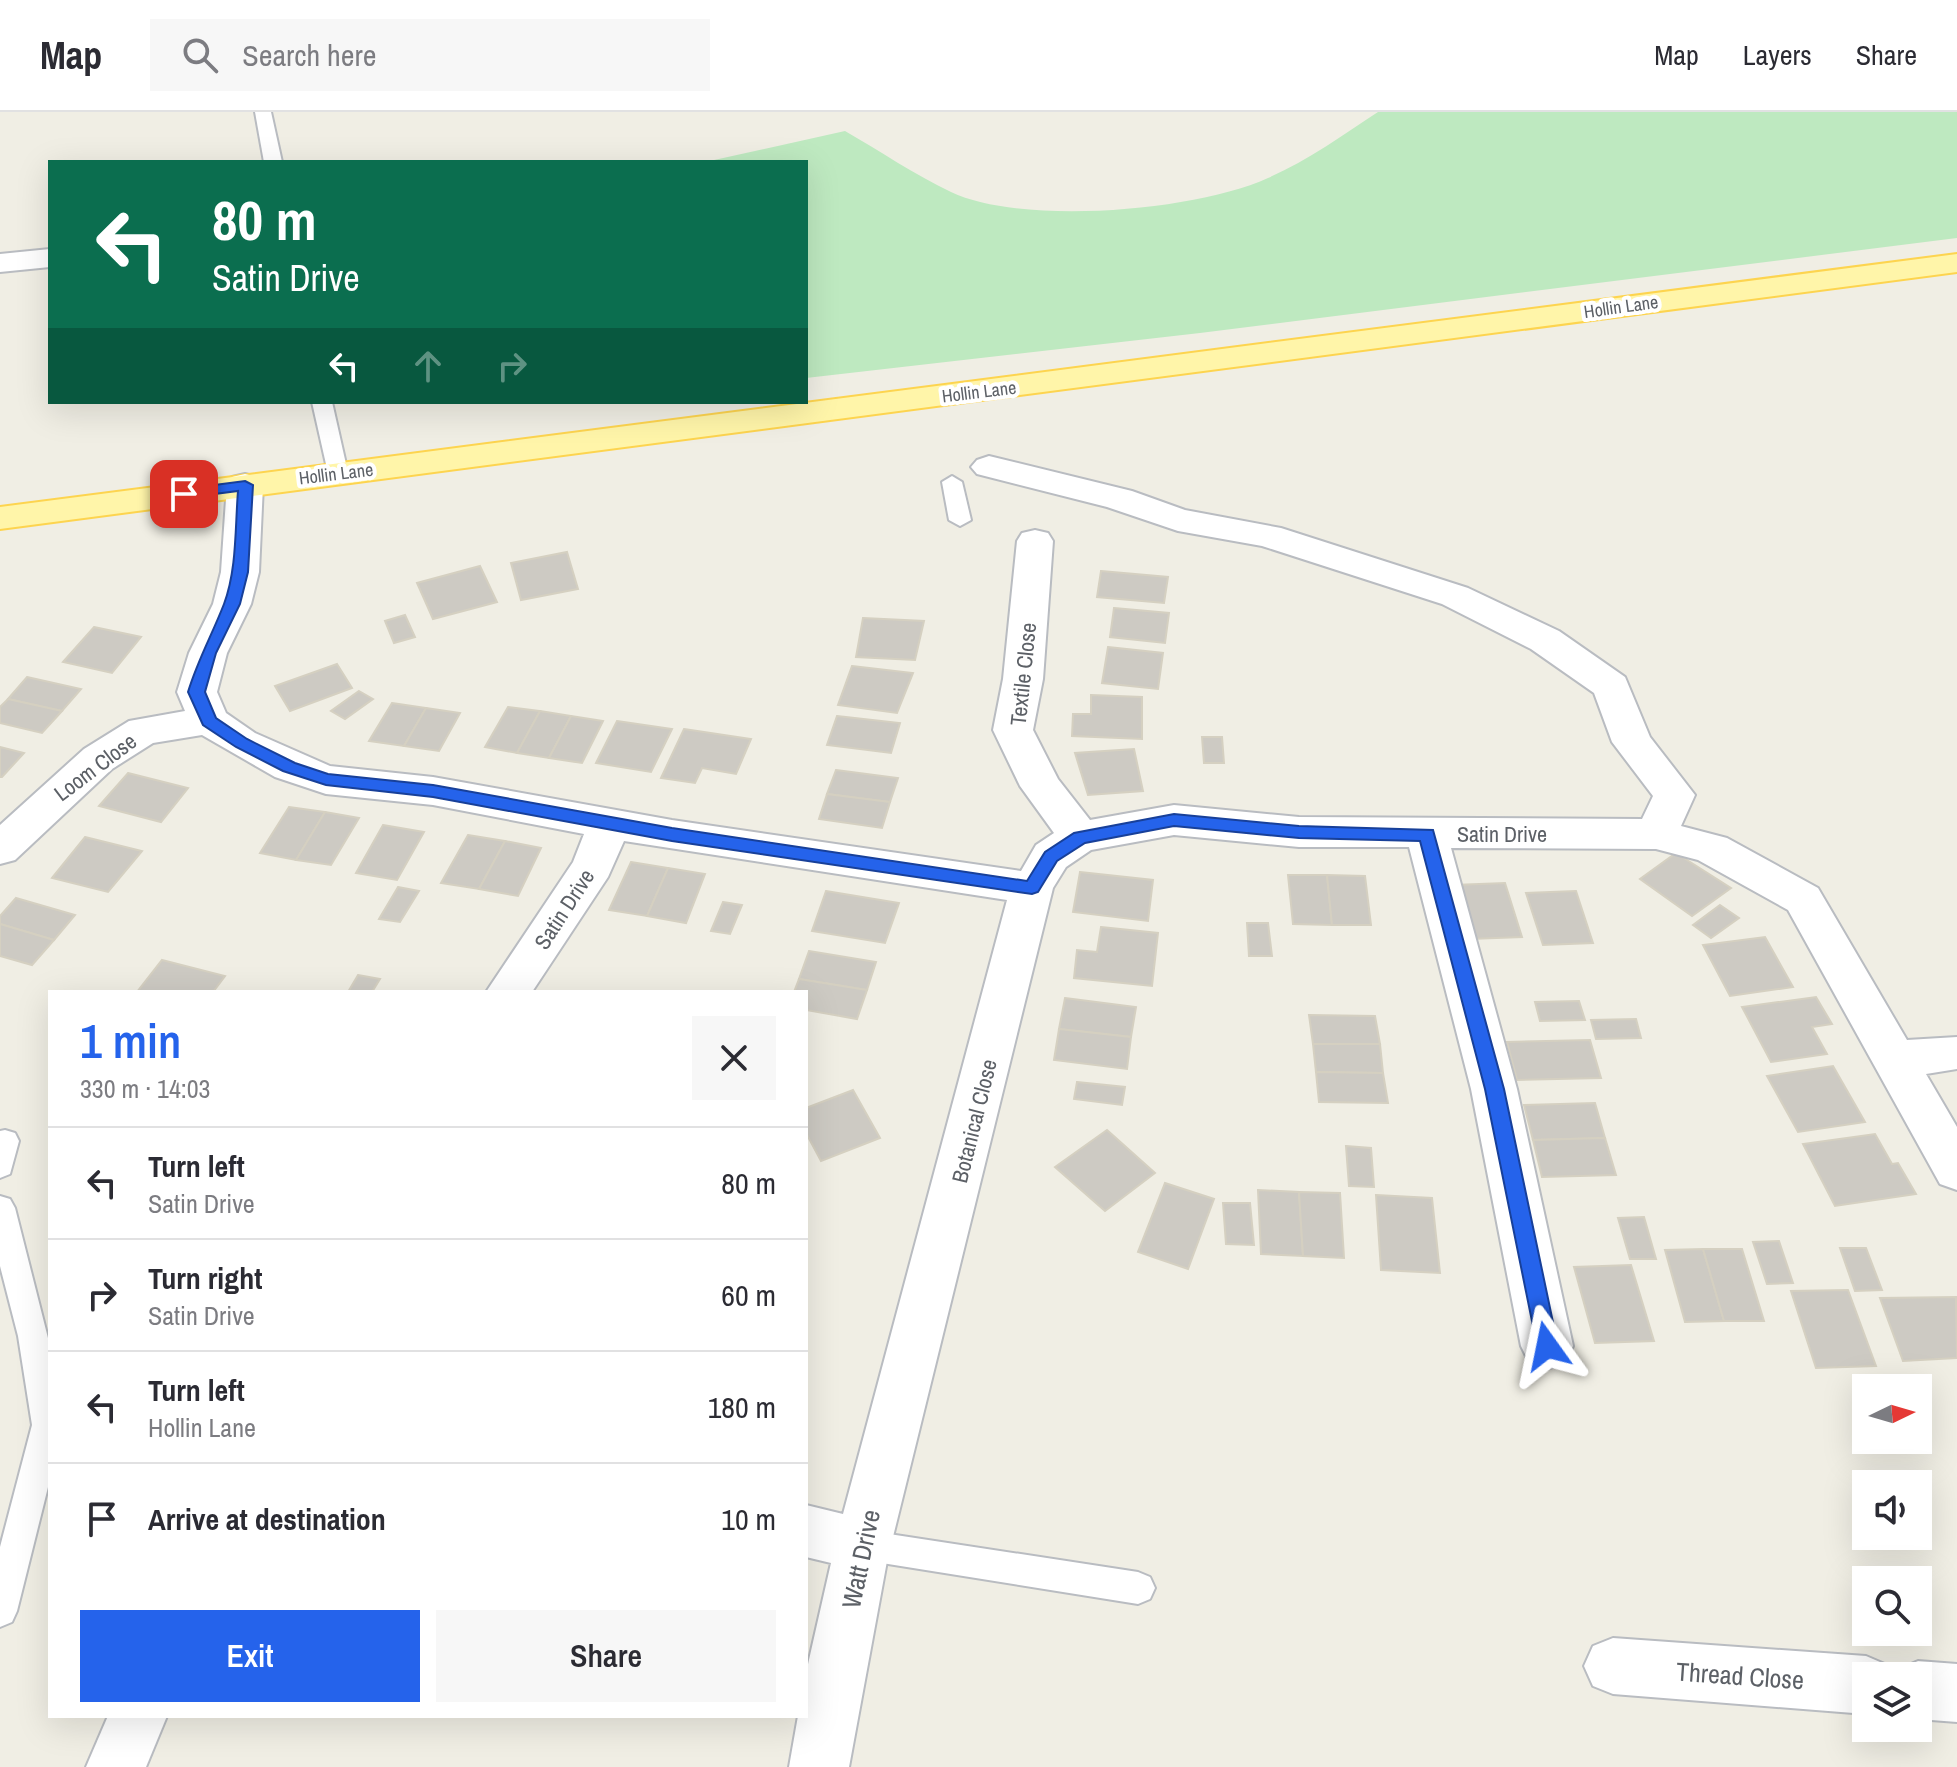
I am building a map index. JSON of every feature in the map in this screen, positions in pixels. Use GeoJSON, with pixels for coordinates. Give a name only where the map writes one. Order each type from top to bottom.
{"type":"FeatureCollection","features":[{"type":"Feature","properties":{"kind":"main road","name":"Hollin Lane"},"geometry":{"type":"LineString","coordinates":[[0,518],[1957,263]]}},
{"type":"Feature","properties":{"kind":"street"},"geometry":{"type":"LineString","coordinates":[[0,263],[48,258]]}},
{"type":"Feature","properties":{"kind":"street"},"geometry":{"type":"LineString","coordinates":[[989,467],[1119,499],[1178,520],[1268,536],[1455,596],[1545,640],[1611,686],[1632,742],[1674,795],[1656,834]]}},
{"type":"Feature","properties":{"kind":"street"},"geometry":{"type":"LineString","coordinates":[[245,485],[240,572],[232,604],[208,653],[197,692],[209,721],[241,743],[289,767],[326,780],[433,791],[610,821],[672,835],[1032,888]]}},
{"type":"Feature","properties":{"kind":"street","name":"Textile Close"},"geometry":{"type":"LineString","coordinates":[[1035,541],[1023,679],[1013,730],[1041,786],[1080,837]]}},
{"type":"Feature","properties":{"kind":"street","name":"Loom Close"},"geometry":{"type":"LineString","coordinates":[[0,849],[28,820],[98,759],[143,731],[209,721]]}},
{"type":"Feature","properties":{"kind":"street","name":"Satin Drive"},"geometry":{"type":"LineString","coordinates":[[1032,888],[1051,856],[1080,837],[1174,820],[1299,832],[1656,834],[1712,849],[1803,899],[1957,1170]]}},
{"type":"Feature","properties":{"kind":"street","name":"Satin Drive"},"geometry":{"type":"LineString","coordinates":[[509,990],[593,866],[610,821]]}},
{"type":"Feature","properties":{"kind":"street"},"geometry":{"type":"LineString","coordinates":[[1427,835],[1494,1089],[1547,1346]]}},
{"type":"Feature","properties":{"kind":"street","name":"Botanical Close"},"geometry":{"type":"LineString","coordinates":[[911,1352],[948,1224],[1032,888]]}},
{"type":"Feature","properties":{"kind":"street"},"geometry":{"type":"LineString","coordinates":[[1896,1059],[1950,1053]]}},
{"type":"Feature","properties":{"kind":"street","name":"Watt Drive"},"geometry":{"type":"LineString","coordinates":[[819,1767],[863,1545],[911,1352]]}},
{"type":"Feature","properties":{"kind":"street"},"geometry":{"type":"LineString","coordinates":[[808,1531],[863,1545]]}},
{"type":"Feature","properties":{"kind":"street","name":"Thread Close"},"geometry":{"type":"LineString","coordinates":[[1613,1666],[1852,1684]]}},
{"type":"Feature","properties":{"kind":"street"},"geometry":{"type":"LineString","coordinates":[[1932,1691],[1957,1693]]}},
{"type":"Feature","properties":{"kind":"street"},"geometry":{"type":"LineString","coordinates":[[116,1767],[137,1718]]}},
{"type":"Feature","properties":{"kind":"lane"},"geometry":{"type":"LineString","coordinates":[[263,112],[273,160]]}},
{"type":"Feature","properties":{"kind":"lane"},"geometry":{"type":"LineString","coordinates":[[322,404],[338,473]]}},
{"type":"Feature","properties":{"kind":"lane"},"geometry":{"type":"LineString","coordinates":[[952,482],[960,520]]}},
{"type":"Feature","properties":{"kind":"lane"},"geometry":{"type":"LineString","coordinates":[[0,1208],[33,1336],[48,1425],[0,1611]]}},
{"type":"Feature","properties":{"kind":"lane"},"geometry":{"type":"LineString","coordinates":[[863,1545],[1138,1588]]}},
{"type":"Feature","properties":{"kind":"green space"},"geometry":{"type":"Polygon","coordinates":[[[1378,112],[1957,112],[1957,238],[1200,333],[808,378],[808,160],[714,160],[845,131],[951,192],[982,203],[1064,211],[1155,206],[1198,199],[1268,178],[1378,112]]]}},
{"type":"Feature","properties":{"kind":"building"},"geometry":{"type":"Polygon","coordinates":[[[567,552],[578,589],[521,600],[511,563],[567,552]]]}},
{"type":"Feature","properties":{"kind":"building"},"geometry":{"type":"Polygon","coordinates":[[[480,566],[497,602],[433,619],[417,583],[480,566]]]}},
{"type":"Feature","properties":{"kind":"building"},"geometry":{"type":"Polygon","coordinates":[[[1101,571],[1168,577],[1164,603],[1097,597],[1101,571]]]}},
{"type":"Feature","properties":{"kind":"building"},"geometry":{"type":"Polygon","coordinates":[[[1114,608],[1169,613],[1165,643],[1110,637],[1114,608]]]}},
{"type":"Feature","properties":{"kind":"building"},"geometry":{"type":"Polygon","coordinates":[[[405,615],[415,637],[394,643],[385,621],[405,615]]]}},
{"type":"Feature","properties":{"kind":"building"},"geometry":{"type":"Polygon","coordinates":[[[863,618],[924,621],[915,660],[856,657],[863,618]]]}},
{"type":"Feature","properties":{"kind":"building"},"geometry":{"type":"Polygon","coordinates":[[[94,627],[141,637],[112,673],[63,662],[94,627]]]}},
{"type":"Feature","properties":{"kind":"building"},"geometry":{"type":"Polygon","coordinates":[[[1108,647],[1163,653],[1158,689],[1102,683],[1108,647]]]}},
{"type":"Feature","properties":{"kind":"building"},"geometry":{"type":"Polygon","coordinates":[[[337,664],[352,688],[290,711],[275,686],[337,664]]]}},
{"type":"Feature","properties":{"kind":"building"},"geometry":{"type":"Polygon","coordinates":[[[852,666],[913,673],[897,713],[838,705],[852,666]]]}},
{"type":"Feature","properties":{"kind":"building"},"geometry":{"type":"Polygon","coordinates":[[[27,677],[81,689],[62,711],[8,699],[27,677]]]}},
{"type":"Feature","properties":{"kind":"building"},"geometry":{"type":"Polygon","coordinates":[[[359,691],[373,699],[345,719],[331,711],[359,691]]]}},
{"type":"Feature","properties":{"kind":"building"},"geometry":{"type":"Polygon","coordinates":[[[1091,695],[1142,697],[1142,739],[1072,736],[1073,714],[1091,714],[1091,695]]]}},
{"type":"Feature","properties":{"kind":"building"},"geometry":{"type":"Polygon","coordinates":[[[8,699],[62,711],[42,733],[0,723],[0,707],[8,699]]]}},
{"type":"Feature","properties":{"kind":"building"},"geometry":{"type":"Polygon","coordinates":[[[392,703],[426,708],[404,746],[369,741],[392,703]]]}},
{"type":"Feature","properties":{"kind":"building"},"geometry":{"type":"Polygon","coordinates":[[[508,707],[540,711],[517,753],[485,747],[508,707]]]}},
{"type":"Feature","properties":{"kind":"building"},"geometry":{"type":"Polygon","coordinates":[[[426,708],[460,713],[439,751],[404,746],[426,708]]]}},
{"type":"Feature","properties":{"kind":"building"},"geometry":{"type":"Polygon","coordinates":[[[540,711],[571,716],[549,758],[517,753],[540,711]]]}},
{"type":"Feature","properties":{"kind":"building"},"geometry":{"type":"Polygon","coordinates":[[[571,716],[603,721],[582,763],[549,758],[571,716]]]}},
{"type":"Feature","properties":{"kind":"building"},"geometry":{"type":"Polygon","coordinates":[[[837,716],[900,723],[891,753],[827,745],[837,716]]]}},
{"type":"Feature","properties":{"kind":"building"},"geometry":{"type":"Polygon","coordinates":[[[617,721],[672,729],[651,772],[596,763],[617,721]]]}},
{"type":"Feature","properties":{"kind":"building"},"geometry":{"type":"Polygon","coordinates":[[[684,729],[751,739],[736,774],[702,768],[695,783],[661,778],[684,729]]]}},
{"type":"Feature","properties":{"kind":"building"},"geometry":{"type":"Polygon","coordinates":[[[1202,737],[1222,737],[1224,763],[1204,763],[1202,737]]]}},
{"type":"Feature","properties":{"kind":"building"},"geometry":{"type":"Polygon","coordinates":[[[0,747],[24,753],[2,777],[0,777],[0,747]]]}},
{"type":"Feature","properties":{"kind":"building"},"geometry":{"type":"Polygon","coordinates":[[[1134,749],[1143,791],[1088,795],[1075,753],[1134,749]]]}},
{"type":"Feature","properties":{"kind":"building"},"geometry":{"type":"Polygon","coordinates":[[[836,770],[898,778],[890,802],[827,794],[836,770]]]}},
{"type":"Feature","properties":{"kind":"building"},"geometry":{"type":"Polygon","coordinates":[[[128,773],[188,788],[161,822],[99,806],[128,773]]]}},
{"type":"Feature","properties":{"kind":"building"},"geometry":{"type":"Polygon","coordinates":[[[827,794],[890,802],[882,828],[819,819],[827,794]]]}},
{"type":"Feature","properties":{"kind":"building"},"geometry":{"type":"Polygon","coordinates":[[[289,807],[325,812],[296,860],[260,853],[289,807]]]}},
{"type":"Feature","properties":{"kind":"building"},"geometry":{"type":"Polygon","coordinates":[[[325,812],[359,818],[331,865],[296,860],[325,812]]]}},
{"type":"Feature","properties":{"kind":"building"},"geometry":{"type":"Polygon","coordinates":[[[383,825],[424,832],[397,880],[356,873],[383,825]]]}},
{"type":"Feature","properties":{"kind":"building"},"geometry":{"type":"Polygon","coordinates":[[[468,835],[505,841],[479,889],[441,883],[468,835]]]}},
{"type":"Feature","properties":{"kind":"building"},"geometry":{"type":"Polygon","coordinates":[[[85,837],[142,851],[108,892],[52,878],[85,837]]]}},
{"type":"Feature","properties":{"kind":"building"},"geometry":{"type":"Polygon","coordinates":[[[505,841],[541,848],[518,896],[479,889],[505,841]]]}},
{"type":"Feature","properties":{"kind":"building"},"geometry":{"type":"Polygon","coordinates":[[[1676,853],[1731,888],[1692,916],[1640,879],[1676,853]]]}},
{"type":"Feature","properties":{"kind":"building"},"geometry":{"type":"Polygon","coordinates":[[[631,862],[668,868],[647,916],[609,910],[631,862]]]}},
{"type":"Feature","properties":{"kind":"building"},"geometry":{"type":"Polygon","coordinates":[[[668,868],[705,874],[686,923],[647,916],[668,868]]]}},
{"type":"Feature","properties":{"kind":"building"},"geometry":{"type":"Polygon","coordinates":[[[1080,872],[1153,880],[1148,921],[1073,912],[1080,872]]]}},
{"type":"Feature","properties":{"kind":"building"},"geometry":{"type":"Polygon","coordinates":[[[1288,875],[1327,875],[1332,925],[1293,924],[1288,875]]]}},
{"type":"Feature","properties":{"kind":"building"},"geometry":{"type":"Polygon","coordinates":[[[1327,875],[1365,876],[1371,925],[1332,925],[1327,875]]]}},
{"type":"Feature","properties":{"kind":"building"},"geometry":{"type":"Polygon","coordinates":[[[1505,883],[1522,937],[1470,939],[1454,885],[1505,883]]]}},
{"type":"Feature","properties":{"kind":"building"},"geometry":{"type":"Polygon","coordinates":[[[398,887],[419,891],[400,922],[379,919],[398,887]]]}},
{"type":"Feature","properties":{"kind":"building"},"geometry":{"type":"Polygon","coordinates":[[[826,891],[899,903],[885,943],[812,931],[826,891]]]}},
{"type":"Feature","properties":{"kind":"building"},"geometry":{"type":"Polygon","coordinates":[[[1576,891],[1593,943],[1543,945],[1526,893],[1576,891]]]}},
{"type":"Feature","properties":{"kind":"building"},"geometry":{"type":"Polygon","coordinates":[[[16,898],[75,915],[54,940],[0,924],[0,916],[16,898]]]}},
{"type":"Feature","properties":{"kind":"building"},"geometry":{"type":"Polygon","coordinates":[[[723,902],[742,905],[730,934],[711,931],[723,902]]]}},
{"type":"Feature","properties":{"kind":"building"},"geometry":{"type":"Polygon","coordinates":[[[1720,905],[1739,918],[1711,938],[1693,925],[1720,905]]]}},
{"type":"Feature","properties":{"kind":"building"},"geometry":{"type":"Polygon","coordinates":[[[1247,923],[1268,923],[1272,956],[1249,956],[1247,923]]]}},
{"type":"Feature","properties":{"kind":"building"},"geometry":{"type":"Polygon","coordinates":[[[0,924],[54,940],[32,965],[0,956],[0,924]]]}},
{"type":"Feature","properties":{"kind":"building"},"geometry":{"type":"Polygon","coordinates":[[[1101,927],[1158,933],[1152,986],[1074,978],[1077,950],[1097,952],[1101,927]]]}},
{"type":"Feature","properties":{"kind":"building"},"geometry":{"type":"Polygon","coordinates":[[[1765,937],[1793,987],[1730,996],[1703,945],[1765,937]]]}},
{"type":"Feature","properties":{"kind":"building"},"geometry":{"type":"Polygon","coordinates":[[[809,951],[876,962],[867,990],[799,979],[809,951]]]}},
{"type":"Feature","properties":{"kind":"building"},"geometry":{"type":"Polygon","coordinates":[[[162,960],[225,976],[214,990],[139,990],[162,960]]]}},
{"type":"Feature","properties":{"kind":"building"},"geometry":{"type":"Polygon","coordinates":[[[358,975],[380,979],[373,990],[349,990],[358,975]]]}},
{"type":"Feature","properties":{"kind":"building"},"geometry":{"type":"Polygon","coordinates":[[[799,979],[867,990],[857,1019],[808,1010],[808,990],[795,990],[799,979]]]}},
{"type":"Feature","properties":{"kind":"building"},"geometry":{"type":"Polygon","coordinates":[[[1816,997],[1832,1024],[1812,1027],[1827,1054],[1771,1062],[1742,1007],[1816,997]]]}},
{"type":"Feature","properties":{"kind":"building"},"geometry":{"type":"Polygon","coordinates":[[[1065,998],[1136,1007],[1131,1037],[1059,1029],[1065,998]]]}},
{"type":"Feature","properties":{"kind":"building"},"geometry":{"type":"Polygon","coordinates":[[[1579,1001],[1585,1020],[1540,1021],[1535,1002],[1579,1001]]]}},
{"type":"Feature","properties":{"kind":"building"},"geometry":{"type":"Polygon","coordinates":[[[1309,1015],[1375,1016],[1380,1044],[1313,1044],[1309,1015]]]}},
{"type":"Feature","properties":{"kind":"building"},"geometry":{"type":"Polygon","coordinates":[[[1636,1019],[1641,1038],[1596,1039],[1591,1020],[1636,1019]]]}},
{"type":"Feature","properties":{"kind":"building"},"geometry":{"type":"Polygon","coordinates":[[[1059,1029],[1131,1037],[1127,1069],[1054,1060],[1059,1029]]]}},
{"type":"Feature","properties":{"kind":"building"},"geometry":{"type":"Polygon","coordinates":[[[1590,1040],[1601,1078],[1517,1080],[1507,1042],[1590,1040]]]}},
{"type":"Feature","properties":{"kind":"building"},"geometry":{"type":"Polygon","coordinates":[[[1313,1044],[1380,1044],[1383,1073],[1316,1072],[1313,1044]]]}},
{"type":"Feature","properties":{"kind":"building"},"geometry":{"type":"Polygon","coordinates":[[[1833,1066],[1865,1122],[1798,1132],[1767,1076],[1833,1066]]]}},
{"type":"Feature","properties":{"kind":"building"},"geometry":{"type":"Polygon","coordinates":[[[1316,1072],[1383,1073],[1388,1103],[1319,1102],[1316,1072]]]}},
{"type":"Feature","properties":{"kind":"building"},"geometry":{"type":"Polygon","coordinates":[[[1077,1082],[1125,1087],[1122,1105],[1074,1099],[1077,1082]]]}},
{"type":"Feature","properties":{"kind":"building"},"geometry":{"type":"Polygon","coordinates":[[[853,1090],[880,1138],[821,1161],[808,1137],[808,1107],[853,1090]]]}},
{"type":"Feature","properties":{"kind":"building"},"geometry":{"type":"Polygon","coordinates":[[[1595,1103],[1605,1138],[1533,1140],[1524,1105],[1595,1103]]]}},
{"type":"Feature","properties":{"kind":"building"},"geometry":{"type":"Polygon","coordinates":[[[1107,1130],[1155,1173],[1105,1211],[1055,1167],[1107,1130]]]}},
{"type":"Feature","properties":{"kind":"building"},"geometry":{"type":"Polygon","coordinates":[[[1875,1134],[1892,1164],[1898,1163],[1916,1194],[1835,1206],[1803,1144],[1875,1134]]]}},
{"type":"Feature","properties":{"kind":"building"},"geometry":{"type":"Polygon","coordinates":[[[1605,1138],[1616,1175],[1542,1177],[1533,1140],[1605,1138]]]}},
{"type":"Feature","properties":{"kind":"building"},"geometry":{"type":"Polygon","coordinates":[[[1346,1146],[1371,1148],[1374,1187],[1349,1186],[1346,1146]]]}},
{"type":"Feature","properties":{"kind":"building"},"geometry":{"type":"Polygon","coordinates":[[[1165,1183],[1214,1199],[1188,1269],[1138,1252],[1165,1183]]]}},
{"type":"Feature","properties":{"kind":"building"},"geometry":{"type":"Polygon","coordinates":[[[1258,1190],[1299,1192],[1303,1256],[1261,1254],[1258,1190]]]}},
{"type":"Feature","properties":{"kind":"building"},"geometry":{"type":"Polygon","coordinates":[[[1299,1192],[1340,1193],[1344,1258],[1303,1256],[1299,1192]]]}},
{"type":"Feature","properties":{"kind":"building"},"geometry":{"type":"Polygon","coordinates":[[[1376,1195],[1432,1198],[1440,1273],[1381,1270],[1376,1195]]]}},
{"type":"Feature","properties":{"kind":"building"},"geometry":{"type":"Polygon","coordinates":[[[1223,1203],[1250,1203],[1254,1245],[1226,1244],[1223,1203]]]}},
{"type":"Feature","properties":{"kind":"building"},"geometry":{"type":"Polygon","coordinates":[[[1644,1217],[1656,1259],[1630,1259],[1618,1218],[1644,1217]]]}},
{"type":"Feature","properties":{"kind":"building"},"geometry":{"type":"Polygon","coordinates":[[[1779,1241],[1793,1283],[1767,1284],[1753,1242],[1779,1241]]]}},
{"type":"Feature","properties":{"kind":"building"},"geometry":{"type":"Polygon","coordinates":[[[1840,1248],[1866,1248],[1882,1290],[1855,1291],[1840,1248]]]}},
{"type":"Feature","properties":{"kind":"building"},"geometry":{"type":"Polygon","coordinates":[[[1703,1249],[1724,1321],[1685,1322],[1665,1250],[1703,1249]]]}},
{"type":"Feature","properties":{"kind":"building"},"geometry":{"type":"Polygon","coordinates":[[[1703,1249],[1742,1249],[1764,1321],[1724,1321],[1703,1249]]]}},
{"type":"Feature","properties":{"kind":"building"},"geometry":{"type":"Polygon","coordinates":[[[1631,1265],[1654,1341],[1595,1343],[1574,1267],[1631,1265]]]}},
{"type":"Feature","properties":{"kind":"building"},"geometry":{"type":"Polygon","coordinates":[[[1848,1290],[1876,1366],[1816,1368],[1791,1291],[1848,1290]]]}},
{"type":"Feature","properties":{"kind":"building"},"geometry":{"type":"Polygon","coordinates":[[[1956,1297],[1957,1358],[1903,1361],[1880,1298],[1956,1297]]]}},
{"type":"Feature","properties":{"kind":"route"},"geometry":{"type":"LineString","coordinates":[[184,494],[245,485],[238,554],[240,572],[232,604],[208,653],[197,692],[209,721],[241,743],[289,767],[326,780],[433,791],[610,821],[672,835],[1032,888],[1051,856],[1080,837],[1174,820],[1299,832],[1427,835],[1494,1089],[1547,1346]]}}]}
